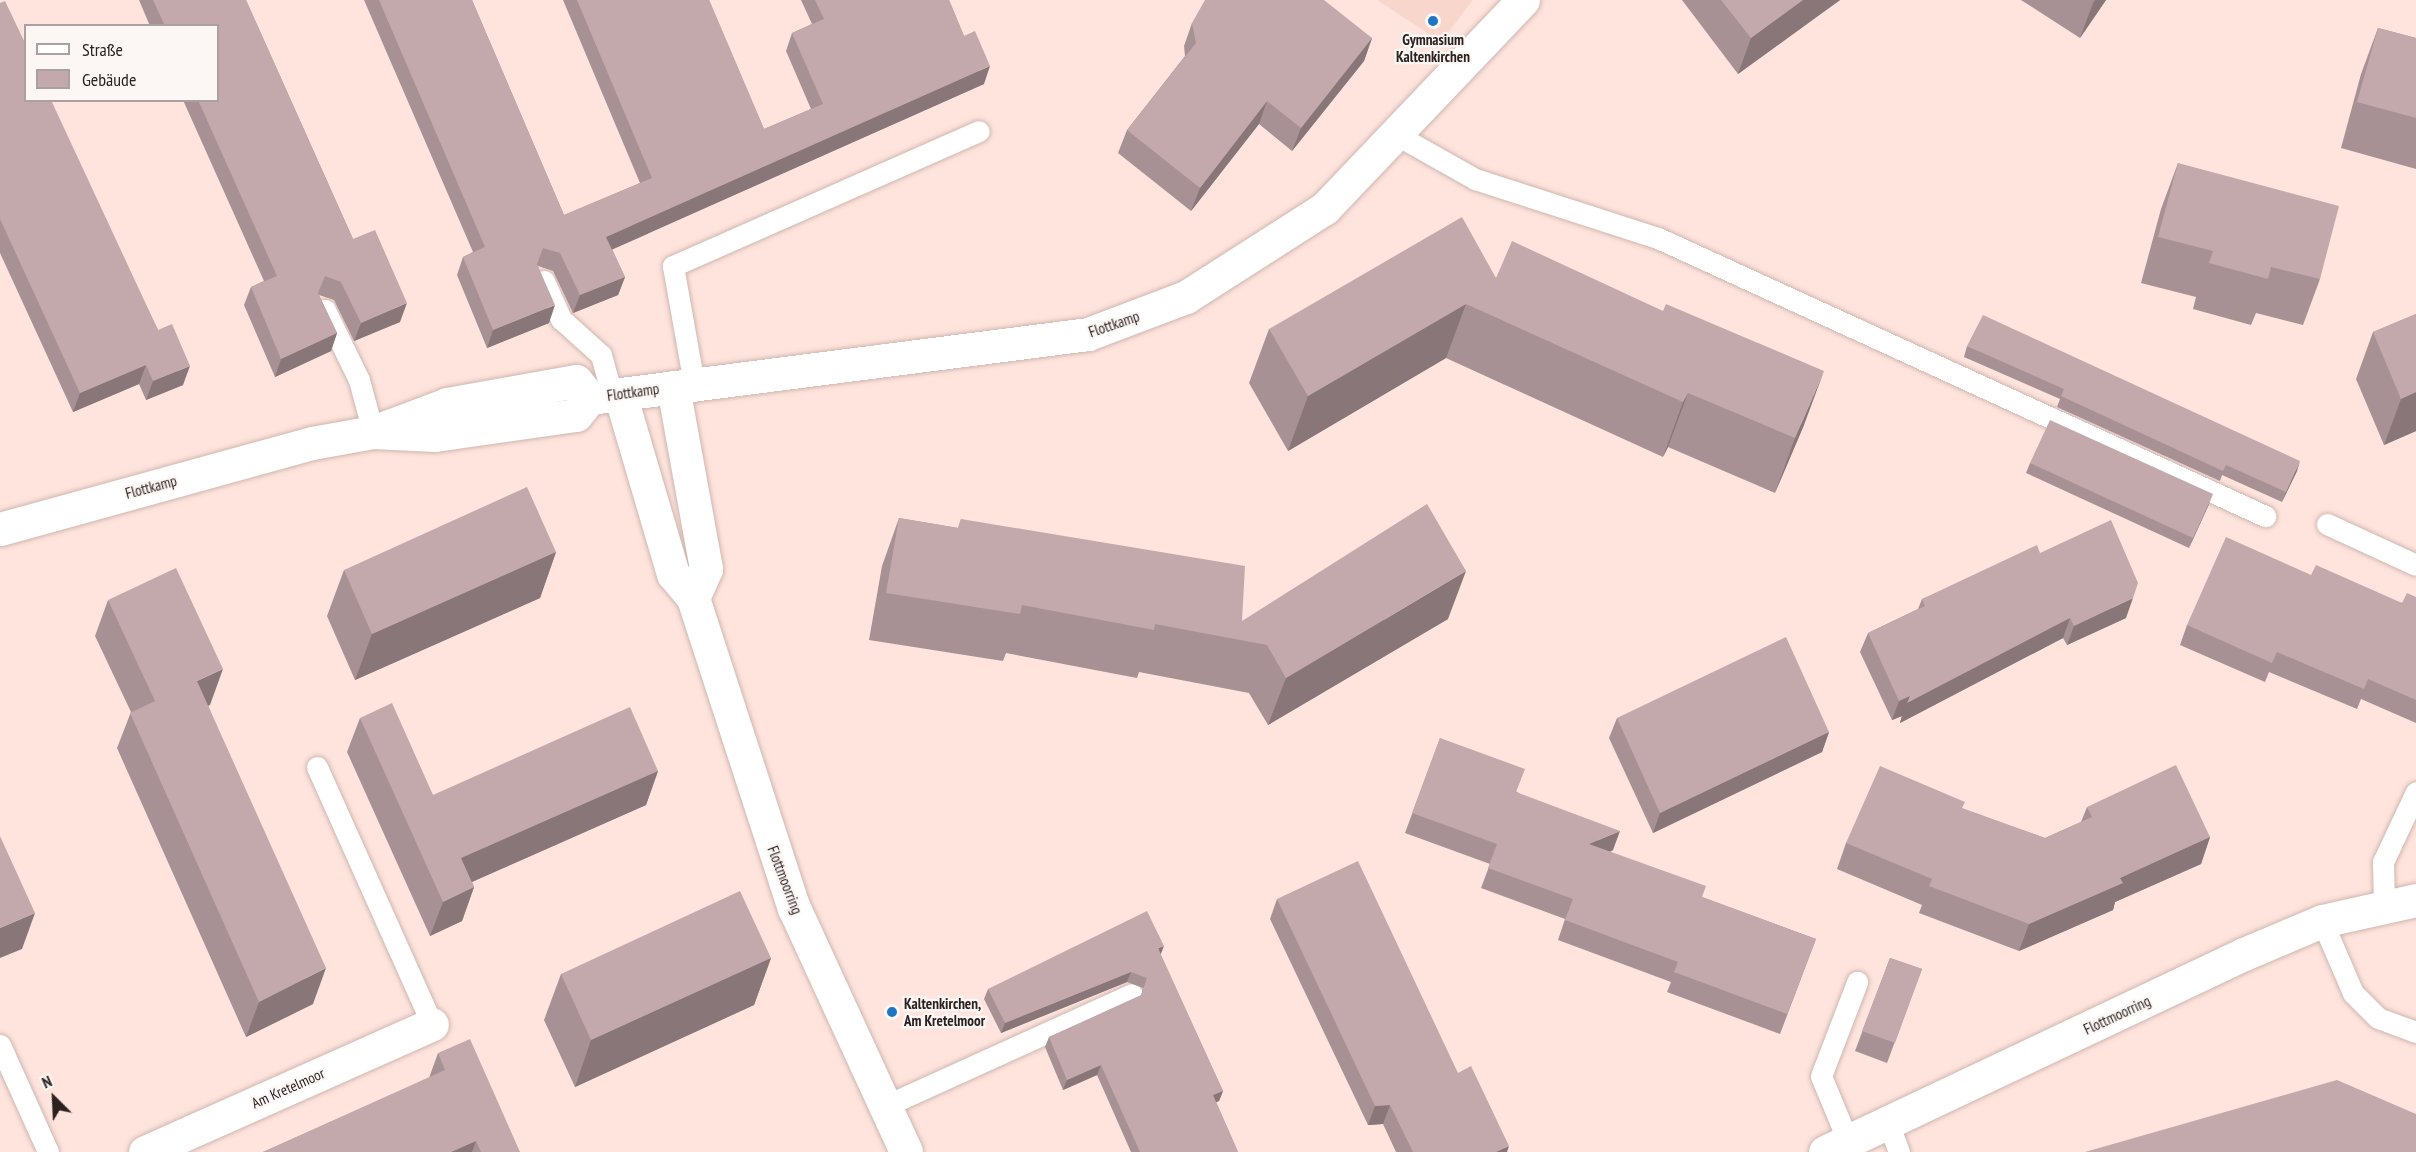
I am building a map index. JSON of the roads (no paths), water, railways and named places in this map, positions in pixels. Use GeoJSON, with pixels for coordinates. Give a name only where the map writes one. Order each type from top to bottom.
{"type":"FeatureCollection","features":[{"type":"Feature","properties":{"kind":"street","name":"Flottkamp"},"geometry":{"type":"LineString","coordinates":[[0,529],[312,443],[373,432],[447,404],[576,381],[608,396],[1088,334],[1186,297],[1316,214],[1397,135],[1523,0]]}},
{"type":"Feature","properties":{"kind":"street"},"geometry":{"type":"LineString","coordinates":[[684,386],[706,569],[693,597]]}},
{"type":"Feature","properties":{"kind":"street","name":"Flottmoorring"},"geometry":{"type":"LineString","coordinates":[[608,396],[674,574],[693,597],[794,908],[906,1152]]}},
{"type":"Feature","properties":{"kind":"street","name":"Flottmoorring"},"geometry":{"type":"LineString","coordinates":[[1836,1147],[1894,1138],[2322,921],[2384,904],[2416,900]]}},
{"type":"Feature","properties":{"kind":"street","name":"Am Kretelmoor"},"geometry":{"type":"LineString","coordinates":[[145,1152],[432,1024]]}},
{"type":"Feature","properties":{"kind":"lane"},"geometry":{"type":"LineString","coordinates":[[684,386],[673,266],[979,131]]}},
{"type":"Feature","properties":{"kind":"lane"},"geometry":{"type":"LineString","coordinates":[[1397,135],[1475,179],[1658,238],[2265,516]]}},
{"type":"Feature","properties":{"kind":"lane"},"geometry":{"type":"LineString","coordinates":[[542,277],[561,319],[602,355],[608,396]]}},
{"type":"Feature","properties":{"kind":"lane"},"geometry":{"type":"LineString","coordinates":[[323,306],[359,380],[373,432]]}},
{"type":"Feature","properties":{"kind":"lane"},"geometry":{"type":"LineString","coordinates":[[2327,524],[2416,565]]}},
{"type":"Feature","properties":{"kind":"lane"},"geometry":{"type":"LineString","coordinates":[[317,767],[432,1024]]}},
{"type":"Feature","properties":{"kind":"lane"},"geometry":{"type":"LineString","coordinates":[[2384,904],[2383,862],[2416,792]]}},
{"type":"Feature","properties":{"kind":"lane"},"geometry":{"type":"LineString","coordinates":[[2322,921],[2353,993],[2378,1018],[2416,1032]]}},
{"type":"Feature","properties":{"kind":"lane"},"geometry":{"type":"LineString","coordinates":[[1836,1147],[1821,1076],[1857,982]]}},
{"type":"Feature","properties":{"kind":"lane"},"geometry":{"type":"LineString","coordinates":[[885,1106],[1132,994]]}},
{"type":"Feature","properties":{"kind":"lane"},"geometry":{"type":"LineString","coordinates":[[0,1045],[48,1152]]}},
{"type":"Feature","properties":{"kind":"place","name":"Gymnasium Kaltenkirchen"},"geometry":{"type":"Point","coordinates":[1433,21]}},
{"type":"Feature","properties":{"kind":"place","name":"Kaltenkirchen, Am Kretelmoor"},"geometry":{"type":"Point","coordinates":[892,1012]}}]}
